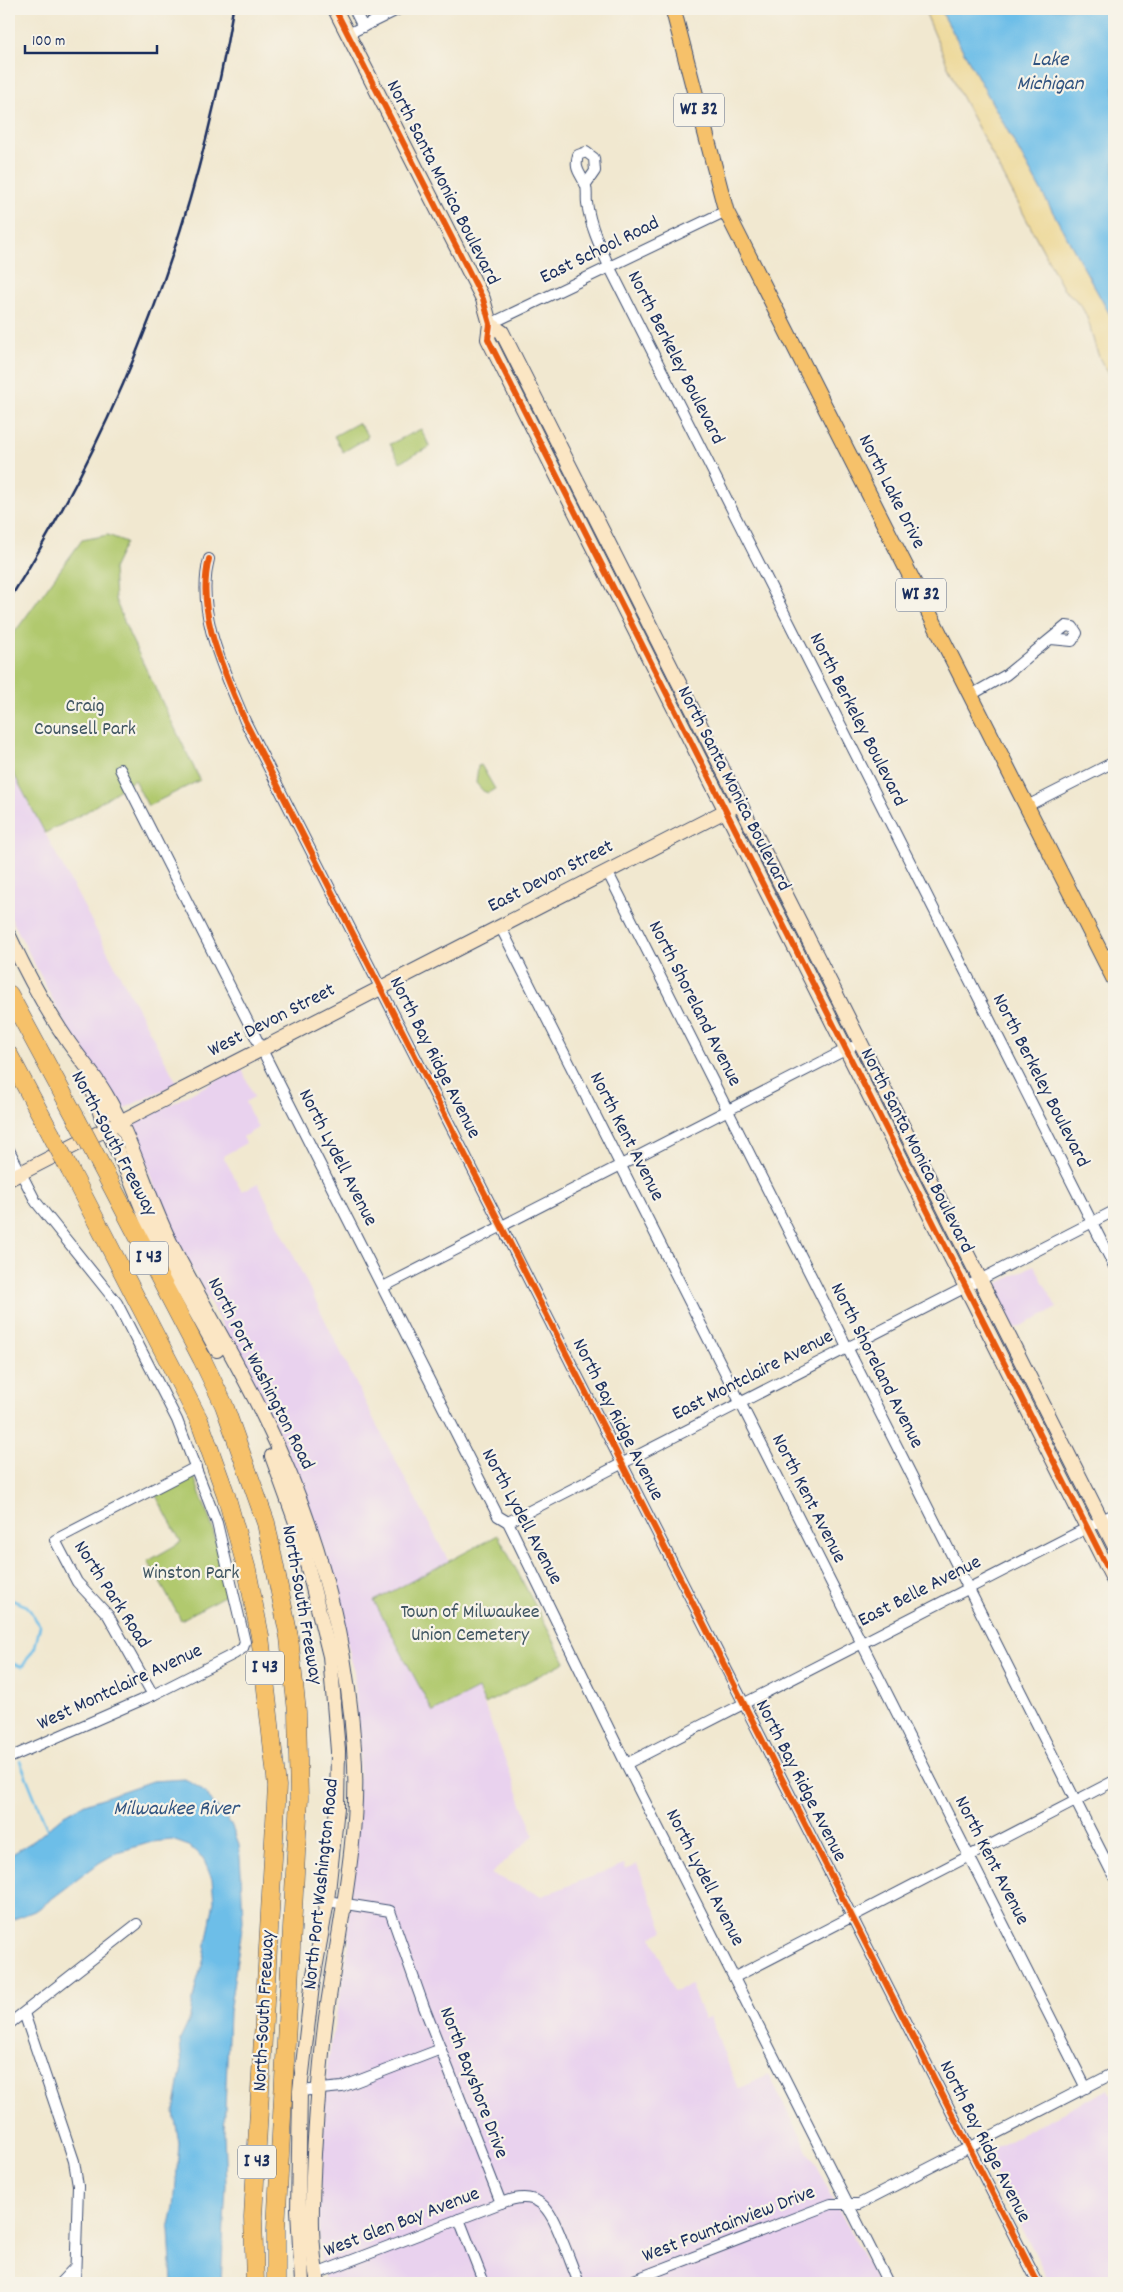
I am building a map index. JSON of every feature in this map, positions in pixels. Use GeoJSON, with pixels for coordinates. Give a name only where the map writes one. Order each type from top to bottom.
{"type":"FeatureCollection","features":[{"type":"Feature","properties":{"kind":"highway","name":"North-South Freeway"},"geometry":{"type":"LineString","coordinates":[[9,994],[202,1359],[224,1405],[266,1523],[289,1637],[297,1712],[299,1798],[276,2229],[276,2283]]}},
{"type":"Feature","properties":{"kind":"highway","name":"North-South Freeway"},"geometry":{"type":"LineString","coordinates":[[9,1055],[199,1420],[231,1514],[247,1570],[260,1636],[277,1786],[253,2217],[255,2283]]}},
{"type":"Feature","properties":{"kind":"highway"},"geometry":{"type":"LineString","coordinates":[[250,2283],[253,2217]]}},
{"type":"Feature","properties":{"kind":"main road","name":"North Lake Drive"},"geometry":{"type":"LineString","coordinates":[[673,9],[726,211],[1027,806],[1109,955],[1114,979]]}},
{"type":"Feature","properties":{"kind":"street"},"geometry":{"type":"LineString","coordinates":[[354,9],[362,27]]}},
{"type":"Feature","properties":{"kind":"street"},"geometry":{"type":"LineString","coordinates":[[348,34],[399,9]]}},
{"type":"Feature","properties":{"kind":"street","name":"North Santa Monica Boulevard"},"geometry":{"type":"LineString","coordinates":[[341,11],[348,34],[483,299],[490,324],[488,339],[846,1049],[973,1283],[1108,1517],[1114,1545]]}},
{"type":"Feature","properties":{"kind":"street","name":"North Berkeley Boulevard"},"geometry":{"type":"LineString","coordinates":[[586,184],[586,202],[594,234],[609,266],[1114,1266]]}},
{"type":"Feature","properties":{"kind":"street","name":"East School Road"},"geometry":{"type":"LineString","coordinates":[[490,324],[726,211]]}},
{"type":"Feature","properties":{"kind":"street","name":"North Santa Monica Boulevard"},"geometry":{"type":"LineString","coordinates":[[490,324],[502,332],[862,1041],[1087,1528],[1114,1581]]}},
{"type":"Feature","properties":{"kind":"street","name":"North Bay Ridge Avenue"},"geometry":{"type":"LineString","coordinates":[[209,559],[204,578],[210,627],[227,678],[245,721],[1038,2283]]}},
{"type":"Feature","properties":{"kind":"street"},"geometry":{"type":"LineString","coordinates":[[971,694],[1006,675],[1051,639]]}},
{"type":"Feature","properties":{"kind":"street"},"geometry":{"type":"LineString","coordinates":[[1027,806],[1114,762]]}},
{"type":"Feature","properties":{"kind":"street","name":"North Lydell Avenue"},"geometry":{"type":"LineString","coordinates":[[120,769],[263,1048],[498,1516],[508,1522],[573,1658],[888,2283]]}},
{"type":"Feature","properties":{"kind":"street","name":"East Devon Street"},"geometry":{"type":"LineString","coordinates":[[380,988],[740,804]]}},
{"type":"Feature","properties":{"kind":"street","name":"North Shoreland Avenue"},"geometry":{"type":"LineString","coordinates":[[607,871],[1114,1876]]}},
{"type":"Feature","properties":{"kind":"street","name":"North Kent Avenue"},"geometry":{"type":"LineString","coordinates":[[500,926],[1086,2088]]}},
{"type":"Feature","properties":{"kind":"street","name":"North Port Washington Road"},"geometry":{"type":"LineString","coordinates":[[9,936],[34,984],[86,1067],[113,1126],[153,1235],[257,1424],[276,1466],[298,1528],[330,1656],[338,1751],[337,1808],[327,1901],[312,1986],[300,2091],[298,2210],[302,2283]]}},
{"type":"Feature","properties":{"kind":"street","name":"West Devon Street"},"geometry":{"type":"LineString","coordinates":[[15,1176],[380,988]]}},
{"type":"Feature","properties":{"kind":"street"},"geometry":{"type":"LineString","coordinates":[[383,1287],[862,1041]]}},
{"type":"Feature","properties":{"kind":"street","name":"North Port Washington Road"},"geometry":{"type":"LineString","coordinates":[[113,1126],[136,1157],[150,1198],[169,1240],[275,1440],[308,1518],[328,1583],[344,1652],[355,1751],[354,1810],[344,1903],[326,2014],[318,2089],[312,2208],[312,2236],[317,2279]]}},
{"type":"Feature","properties":{"kind":"street"},"geometry":{"type":"LineString","coordinates":[[9,1150],[15,1176],[117,1303],[177,1420],[196,1467]]}},
{"type":"Feature","properties":{"kind":"street","name":"East Montclaire Avenue"},"geometry":{"type":"LineString","coordinates":[[621,1464],[1114,1211]]}},
{"type":"Feature","properties":{"kind":"street"},"geometry":{"type":"LineString","coordinates":[[508,1522],[621,1464]]}},
{"type":"Feature","properties":{"kind":"street","name":"North Park Road"},"geometry":{"type":"LineString","coordinates":[[153,1695],[108,1615],[78,1582],[55,1540],[196,1467]]}},
{"type":"Feature","properties":{"kind":"street","name":"West Montclaire Avenue"},"geometry":{"type":"LineString","coordinates":[[9,1758],[153,1695],[234,1654],[244,1646],[240,1614],[220,1533],[196,1467]]}},
{"type":"Feature","properties":{"kind":"street","name":"East Belle Avenue"},"geometry":{"type":"LineString","coordinates":[[626,1764],[969,1586],[1108,1517]]}},
{"type":"Feature","properties":{"kind":"street"},"geometry":{"type":"LineString","coordinates":[[735,1977],[1114,1781]]}},
{"type":"Feature","properties":{"kind":"street","name":"North Bayshore Drive"},"geometry":{"type":"LineString","coordinates":[[327,1901],[390,1911],[501,2204]]}},
{"type":"Feature","properties":{"kind":"street"},"geometry":{"type":"LineString","coordinates":[[9,2024],[137,1924]]}},
{"type":"Feature","properties":{"kind":"street"},"geometry":{"type":"LineString","coordinates":[[24,2012],[74,2161],[78,2186],[75,2283]]}},
{"type":"Feature","properties":{"kind":"street"},"geometry":{"type":"LineString","coordinates":[[300,2091],[342,2087],[441,2049]]}},
{"type":"Feature","properties":{"kind":"street","name":"West Fountainview Drive"},"geometry":{"type":"LineString","coordinates":[[626,2283],[831,2204],[846,2202],[859,2204],[1114,2073]]}},
{"type":"Feature","properties":{"kind":"street"},"geometry":{"type":"LineString","coordinates":[[501,2204],[519,2197],[536,2200],[545,2206],[553,2217],[579,2283]]}},
{"type":"Feature","properties":{"kind":"street","name":"West Glen Bay Avenue"},"geometry":{"type":"LineString","coordinates":[[317,2279],[459,2219],[501,2204]]}},
{"type":"Feature","properties":{"kind":"street"},"geometry":{"type":"LineString","coordinates":[[459,2219],[484,2283]]}},
{"type":"Feature","properties":{"kind":"street"},"geometry":{"type":"LineString","coordinates":[[60,2283],[75,2267]]}},
{"type":"Feature","properties":{"kind":"shaded area"},"geometry":{"type":"Polygon","coordinates":[[[9,765],[177,1083],[125,1108],[120,1108],[82,1057],[9,914],[9,765]]]}},
{"type":"Feature","properties":{"kind":"shaded area"},"geometry":{"type":"Polygon","coordinates":[[[241,1067],[254,1097],[245,1102],[258,1128],[243,1137],[246,1143],[223,1156],[242,1191],[258,1183],[372,1416],[449,1562],[374,1601],[478,1689],[534,1835],[491,1874],[542,1896],[624,1864],[626,1869],[637,1864],[664,1931],[652,1937],[674,1991],[691,1985],[704,2019],[710,2017],[738,2089],[769,2075],[877,2283],[325,2283],[320,2252],[318,2219],[327,2067],[349,1944],[348,1924],[360,1755],[354,1671],[328,1561],[299,1478],[276,1426],[174,1235],[157,1194],[146,1160],[132,1131],[136,1123],[241,1067]]]}},
{"type":"Feature","properties":{"kind":"shaded area"},"geometry":{"type":"Polygon","coordinates":[[[1034,1265],[1057,1308],[1015,1329],[993,1286],[1034,1265]]]}},
{"type":"Feature","properties":{"kind":"shaded area"},"geometry":{"type":"Polygon","coordinates":[[[1109,2089],[1114,2100],[1114,2283],[1050,2283],[984,2153],[1109,2089]]]}},
{"type":"Feature","properties":{"kind":"green space"},"geometry":{"type":"Polygon","coordinates":[[[358,423],[368,435],[367,438],[343,452],[334,436],[358,423]]]}},
{"type":"Feature","properties":{"kind":"green space"},"geometry":{"type":"Polygon","coordinates":[[[421,429],[430,447],[400,462],[390,444],[421,429]]]}},
{"type":"Feature","properties":{"kind":"green space","name":"Craig Counsell Park"},"geometry":{"type":"Polygon","coordinates":[[[108,535],[126,542],[113,569],[115,599],[130,636],[200,780],[148,806],[134,780],[86,812],[45,833],[9,765],[9,640],[82,540],[108,535]]]}},
{"type":"Feature","properties":{"kind":"green space"},"geometry":{"type":"Polygon","coordinates":[[[481,765],[495,789],[488,793],[483,791],[476,783],[478,766],[481,765]]]}},
{"type":"Feature","properties":{"kind":"green space","name":"Winston Park"},"geometry":{"type":"Polygon","coordinates":[[[190,1476],[194,1477],[212,1526],[229,1593],[181,1620],[148,1561],[181,1542],[154,1492],[190,1476]]]}},
{"type":"Feature","properties":{"kind":"green space","name":"Town of Milwaukee Union Cemetery"},"geometry":{"type":"Polygon","coordinates":[[[498,1535],[565,1662],[485,1704],[478,1689],[433,1712],[374,1601],[498,1535]]]}},
{"type":"Feature","properties":{"kind":"sand"},"geometry":{"type":"Polygon","coordinates":[[[924,9],[940,9],[1114,322],[1114,381],[1099,358],[1084,311],[1080,304],[1064,290],[958,90],[924,9]]]}},
{"type":"Feature","properties":{"kind":"water","name":"Lake Michigan"},"geometry":{"type":"Polygon","coordinates":[[[940,9],[1114,9],[1114,322],[940,9]]]}},
{"type":"Feature","properties":{"kind":"water","name":"Milwaukee River"},"geometry":{"type":"Polygon","coordinates":[[[185,1779],[201,1789],[231,1824],[239,1844],[241,1872],[243,1922],[229,2012],[224,2133],[226,2184],[221,2283],[172,2283],[169,2229],[174,2207],[179,2144],[174,2112],[182,2066],[180,2040],[189,2021],[196,1984],[203,1962],[214,1901],[212,1879],[203,1858],[189,1846],[172,1840],[152,1842],[118,1852],[99,1863],[37,1910],[9,1921],[9,1856],[35,1840],[64,1815],[85,1804],[152,1781],[185,1779]]]}},
{"type":"Feature","properties":{"kind":"waterway"},"geometry":{"type":"LineString","coordinates":[[9,1599],[27,1606],[40,1626],[35,1647],[22,1667],[9,1662]]}},
{"type":"Feature","properties":{"kind":"waterway"},"geometry":{"type":"LineString","coordinates":[[9,1702],[15,1747]]}},
{"type":"Feature","properties":{"kind":"waterway"},"geometry":{"type":"LineString","coordinates":[[20,1761],[48,1831]]}},
{"type":"Feature","properties":{"kind":"railway"},"geometry":{"type":"LineString","coordinates":[[9,600],[50,531],[87,461],[121,389],[151,316],[177,241],[199,165],[218,88],[233,9]]}},
{"type":"Feature","properties":{"kind":"cycle path"},"geometry":{"type":"LineString","coordinates":[[335,9],[483,299],[490,324],[488,339],[1114,1581]]}},
{"type":"Feature","properties":{"kind":"cycle path"},"geometry":{"type":"LineString","coordinates":[[209,559],[206,580],[209,622],[221,663],[245,721],[1038,2283]]}}]}
